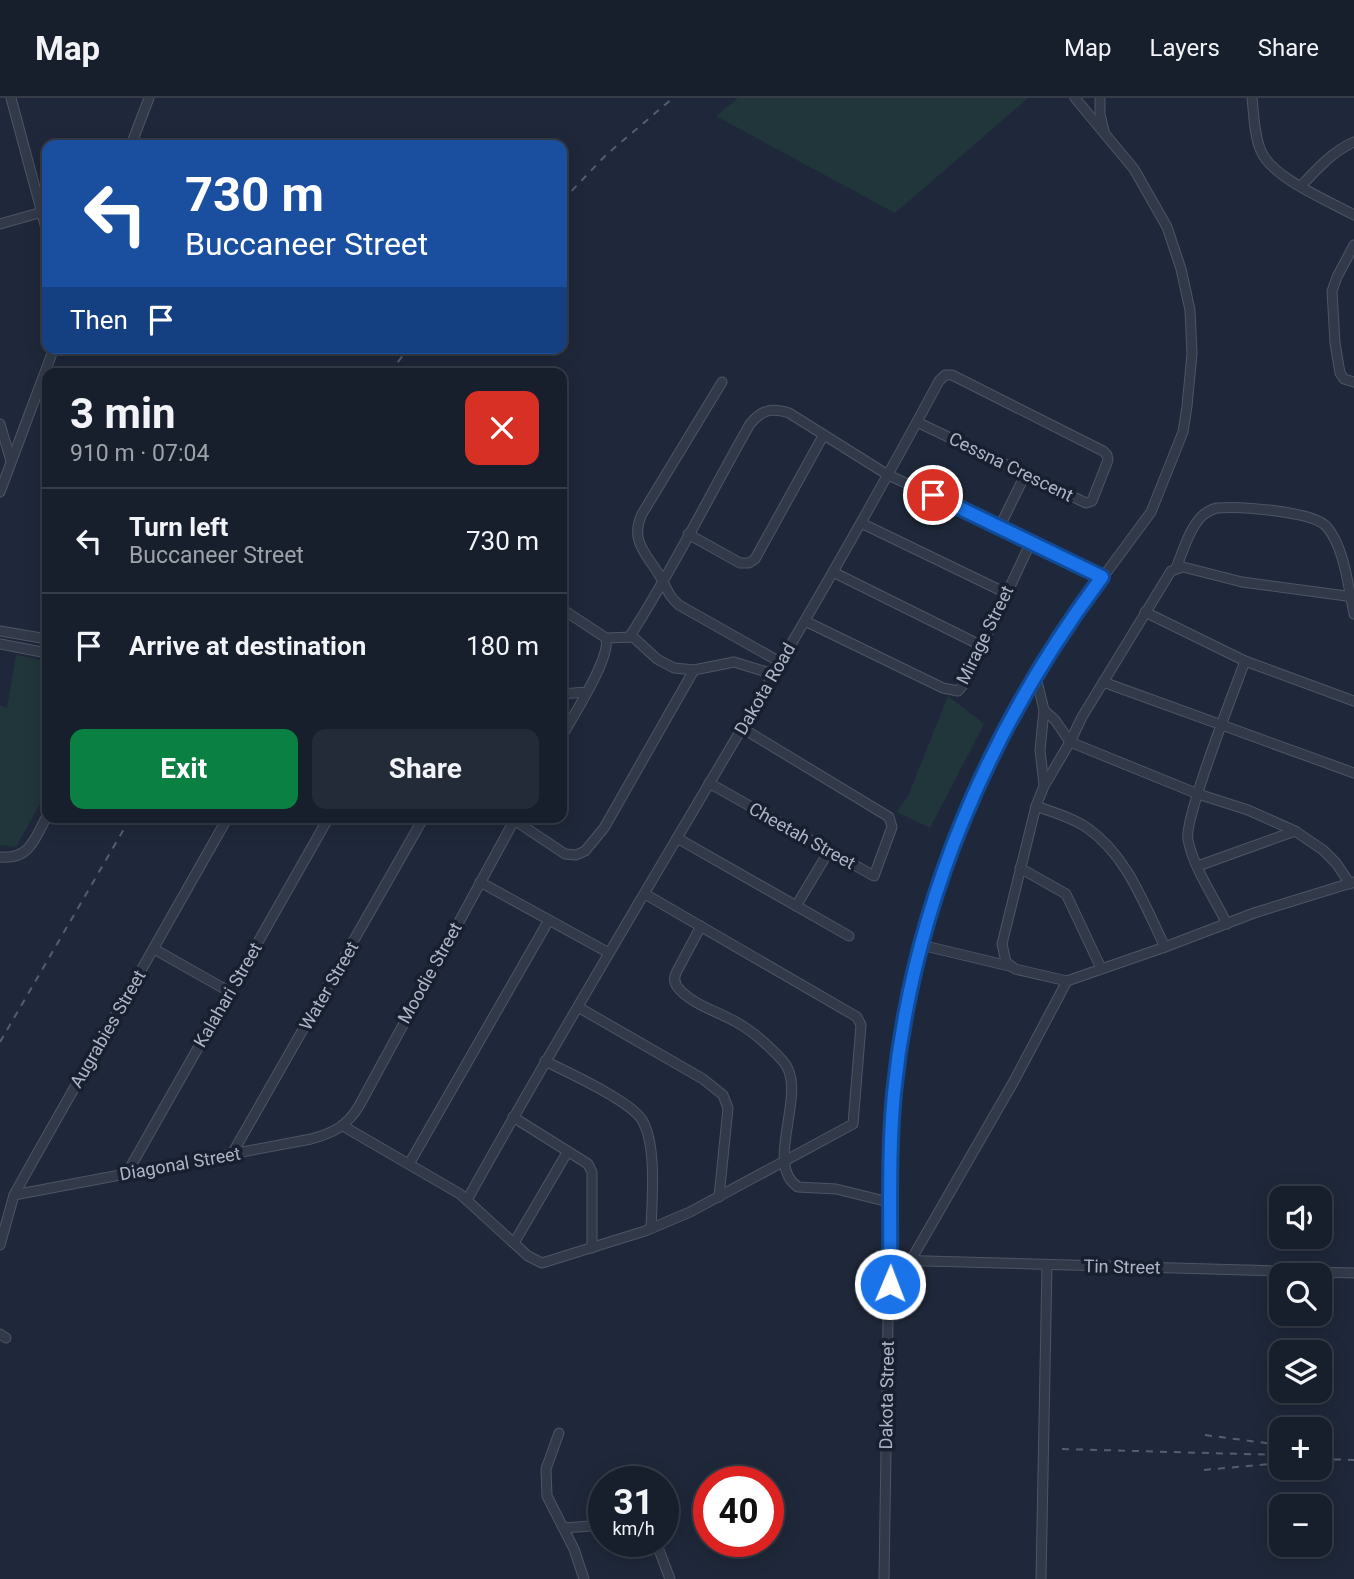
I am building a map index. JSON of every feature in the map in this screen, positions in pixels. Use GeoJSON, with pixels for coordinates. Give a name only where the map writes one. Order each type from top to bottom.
{"type":"FeatureCollection","features":[{"type":"Feature","properties":{"kind":"street"},"geometry":{"type":"LineString","coordinates":[[11,98],[42,202]]}},
{"type":"Feature","properties":{"kind":"street"},"geometry":{"type":"LineString","coordinates":[[133,140],[149,98]]}},
{"type":"Feature","properties":{"kind":"street","name":"Dakota Street"},"geometry":{"type":"LineString","coordinates":[[884,1579],[891,1130],[903,1026],[920,945],[935,890],[962,821],[1005,730],[1035,673],[1151,512],[1183,432],[1192,354],[1186,289],[1167,227],[1135,169],[1075,98]]}},
{"type":"Feature","properties":{"kind":"street"},"geometry":{"type":"LineString","coordinates":[[1100,98],[1100,114],[1105,133]]}},
{"type":"Feature","properties":{"kind":"street"},"geometry":{"type":"LineString","coordinates":[[1252,98],[1262,153],[1275,169],[1354,215]]}},
{"type":"Feature","properties":{"kind":"street"},"geometry":{"type":"LineString","coordinates":[[1301,186],[1319,166],[1354,142]]}},
{"type":"Feature","properties":{"kind":"street"},"geometry":{"type":"LineString","coordinates":[[0,224],[42,213]]}},
{"type":"Feature","properties":{"kind":"street"},"geometry":{"type":"LineString","coordinates":[[1351,381],[1342,377],[1338,363],[1332,291],[1336,276],[1354,245]]}},
{"type":"Feature","properties":{"kind":"street","name":"Dakota Road"},"geometry":{"type":"LineString","coordinates":[[467,1200],[545,1060],[805,621],[939,381],[945,375],[952,374]]}},
{"type":"Feature","properties":{"kind":"street","name":"Cessna Crescent"},"geometry":{"type":"LineString","coordinates":[[917,422],[1088,503],[1106,470],[1107,455],[952,374]]}},
{"type":"Feature","properties":{"kind":"street"},"geometry":{"type":"LineString","coordinates":[[0,492],[42,380]]}},
{"type":"Feature","properties":{"kind":"street"},"geometry":{"type":"LineString","coordinates":[[722,382],[639,522],[637,532],[642,548],[664,582],[666,592],[679,605],[780,662]]}},
{"type":"Feature","properties":{"kind":"street"},"geometry":{"type":"LineString","coordinates":[[630,636],[664,582],[750,424],[758,414],[776,409],[789,413],[888,475],[1000,526],[1102,577]]}},
{"type":"Feature","properties":{"kind":"street"},"geometry":{"type":"LineString","coordinates":[[0,424],[11,461]]}},
{"type":"Feature","properties":{"kind":"street"},"geometry":{"type":"LineString","coordinates":[[688,534],[740,564],[755,559],[823,436]]}},
{"type":"Feature","properties":{"kind":"street"},"geometry":{"type":"LineString","coordinates":[[1000,526],[1026,473]]}},
{"type":"Feature","properties":{"kind":"street"},"geometry":{"type":"LineString","coordinates":[[1176,568],[1194,526],[1202,516],[1213,509],[1261,510],[1310,517],[1325,524],[1338,547],[1354,614]]}},
{"type":"Feature","properties":{"kind":"street"},"geometry":{"type":"LineString","coordinates":[[861,523],[1006,593]]}},
{"type":"Feature","properties":{"kind":"street","name":"Mirage Street"},"geometry":{"type":"LineString","coordinates":[[805,621],[952,691],[961,688],[1031,541]]}},
{"type":"Feature","properties":{"kind":"street"},"geometry":{"type":"LineString","coordinates":[[1009,966],[1003,956],[1002,944],[1036,806],[1044,786],[1082,717],[1171,571],[1176,568],[1192,568],[1242,582],[1352,597]]}},
{"type":"Feature","properties":{"kind":"street"},"geometry":{"type":"LineString","coordinates":[[833,572],[982,646]]}},
{"type":"Feature","properties":{"kind":"street"},"geometry":{"type":"LineString","coordinates":[[567,612],[606,638],[630,636],[638,640],[657,659],[674,668],[694,670],[733,662],[773,674]]}},
{"type":"Feature","properties":{"kind":"street"},"geometry":{"type":"LineString","coordinates":[[1145,612],[1245,661],[1354,701]]}},
{"type":"Feature","properties":{"kind":"street"},"geometry":{"type":"LineString","coordinates":[[0,632],[42,638]]}},
{"type":"Feature","properties":{"kind":"street"},"geometry":{"type":"LineString","coordinates":[[567,727],[606,652],[606,638]]}},
{"type":"Feature","properties":{"kind":"street"},"geometry":{"type":"LineString","coordinates":[[0,645],[42,652]]}},
{"type":"Feature","properties":{"kind":"street"},"geometry":{"type":"LineString","coordinates":[[1227,923],[1198,866],[1187,837],[1198,794],[1245,661]]}},
{"type":"Feature","properties":{"kind":"street"},"geometry":{"type":"LineString","coordinates":[[522,823],[565,854],[576,855],[588,849],[604,828],[694,670]]}},
{"type":"Feature","properties":{"kind":"street"},"geometry":{"type":"LineString","coordinates":[[1035,673],[1044,710],[1040,750],[1044,786]]}},
{"type":"Feature","properties":{"kind":"street"},"geometry":{"type":"LineString","coordinates":[[1103,682],[1354,774]]}},
{"type":"Feature","properties":{"kind":"street"},"geometry":{"type":"LineString","coordinates":[[567,694],[586,692]]}},
{"type":"Feature","properties":{"kind":"street"},"geometry":{"type":"LineString","coordinates":[[920,945],[1067,981],[1227,923],[1352,883],[1329,856],[1295,831],[1248,810],[1198,794],[1070,742],[1055,720],[1044,710]]}},
{"type":"Feature","properties":{"kind":"street","name":"Cheetah Street"},"geometry":{"type":"LineString","coordinates":[[709,783],[874,876],[892,827],[889,817],[742,728]]}},
{"type":"Feature","properties":{"kind":"street"},"geometry":{"type":"LineString","coordinates":[[1036,806],[1084,826],[1114,852],[1125,867],[1165,947]]}},
{"type":"Feature","properties":{"kind":"street"},"geometry":{"type":"LineString","coordinates":[[0,857],[12,858],[23,853],[33,842],[43,823]]}},
{"type":"Feature","properties":{"kind":"street","name":"Augrabies Street"},"geometry":{"type":"LineString","coordinates":[[0,1245],[13,1199],[225,823]]}},
{"type":"Feature","properties":{"kind":"street","name":"Kalahari Street"},"geometry":{"type":"LineString","coordinates":[[127,1173],[326,823]]}},
{"type":"Feature","properties":{"kind":"street","name":"Water Street"},"geometry":{"type":"LineString","coordinates":[[232,1154],[421,823]]}},
{"type":"Feature","properties":{"kind":"street","name":"Moodie Street"},"geometry":{"type":"LineString","coordinates":[[343,1126],[356,1111],[512,823]]}},
{"type":"Feature","properties":{"kind":"street"},"geometry":{"type":"LineString","coordinates":[[1198,866],[1295,831]]}},
{"type":"Feature","properties":{"kind":"street"},"geometry":{"type":"LineString","coordinates":[[677,838],[849,936]]}},
{"type":"Feature","properties":{"kind":"street"},"geometry":{"type":"LineString","coordinates":[[796,906],[829,851]]}},
{"type":"Feature","properties":{"kind":"street"},"geometry":{"type":"LineString","coordinates":[[1020,868],[1066,894],[1101,968]]}},
{"type":"Feature","properties":{"kind":"street"},"geometry":{"type":"LineString","coordinates":[[480,882],[609,953]]}},
{"type":"Feature","properties":{"kind":"street"},"geometry":{"type":"LineString","coordinates":[[343,1126],[467,1200],[528,1256],[542,1262],[592,1248],[690,1212],[853,1124],[860,1020],[645,894]]}},
{"type":"Feature","properties":{"kind":"street"},"geometry":{"type":"LineString","coordinates":[[410,1164],[549,920]]}},
{"type":"Feature","properties":{"kind":"street"},"geometry":{"type":"LineString","coordinates":[[701,926],[677,971],[675,982],[689,997],[745,1027],[787,1065],[792,1079],[785,1162],[789,1178],[798,1187],[842,1189],[889,1202]]}},
{"type":"Feature","properties":{"kind":"street"},"geometry":{"type":"LineString","coordinates":[[154,949],[230,992]]}},
{"type":"Feature","properties":{"kind":"street"},"geometry":{"type":"LineString","coordinates":[[911,1260],[1014,1081],[1067,981]]}},
{"type":"Feature","properties":{"kind":"street"},"geometry":{"type":"LineString","coordinates":[[578,1007],[703,1079],[723,1095],[728,1108],[719,1197]]}},
{"type":"Feature","properties":{"kind":"street"},"geometry":{"type":"LineString","coordinates":[[545,1060],[619,1101],[643,1121],[653,1176],[651,1228]]}},
{"type":"Feature","properties":{"kind":"street"},"geometry":{"type":"LineString","coordinates":[[513,1117],[588,1164],[592,1172],[592,1248]]}},
{"type":"Feature","properties":{"kind":"street","name":"Diagonal Street"},"geometry":{"type":"LineString","coordinates":[[13,1199],[127,1173],[311,1139],[327,1135],[343,1126]]}},
{"type":"Feature","properties":{"kind":"street"},"geometry":{"type":"LineString","coordinates":[[514,1243],[568,1151]]}},
{"type":"Feature","properties":{"kind":"street"},"geometry":{"type":"LineString","coordinates":[[0,1199],[13,1199]]}},
{"type":"Feature","properties":{"kind":"street","name":"Tin Street"},"geometry":{"type":"LineString","coordinates":[[890,1260],[1354,1273]]}},
{"type":"Feature","properties":{"kind":"street"},"geometry":{"type":"LineString","coordinates":[[1041,1579],[1047,1265]]}},
{"type":"Feature","properties":{"kind":"street"},"geometry":{"type":"LineString","coordinates":[[559,1433],[547,1469],[545,1486],[551,1506],[565,1528],[584,1579]]}},
{"type":"Feature","properties":{"kind":"street"},"geometry":{"type":"LineString","coordinates":[[565,1528],[588,1526]]}},
{"type":"Feature","properties":{"kind":"street"},"geometry":{"type":"LineString","coordinates":[[662,1557],[670,1579]]}},
{"type":"Feature","properties":{"kind":"green space"},"geometry":{"type":"Polygon","coordinates":[[[738,98],[1028,98],[895,213],[716,116],[738,98]]]}},
{"type":"Feature","properties":{"kind":"green space"},"geometry":{"type":"Polygon","coordinates":[[[16,655],[42,660],[42,800],[16,847],[0,845],[0,705],[7,708],[16,655]]]}},
{"type":"Feature","properties":{"kind":"green space"},"geometry":{"type":"Polygon","coordinates":[[[948,696],[984,724],[930,828],[897,812],[908,796],[948,696]]]}},
{"type":"Feature","properties":{"kind":"railway"},"geometry":{"type":"LineString","coordinates":[[567,196],[606,155],[673,98]]}},
{"type":"Feature","properties":{"kind":"railway"},"geometry":{"type":"LineString","coordinates":[[393,368],[404,354]]}},
{"type":"Feature","properties":{"kind":"railway"},"geometry":{"type":"LineString","coordinates":[[0,1042],[128,823]]}},
{"type":"Feature","properties":{"kind":"railway"},"geometry":{"type":"LineString","coordinates":[[1205,1435],[1269,1443]]}},
{"type":"Feature","properties":{"kind":"railway"},"geometry":{"type":"LineString","coordinates":[[1062,1449],[1269,1455]]}},
{"type":"Feature","properties":{"kind":"railway"},"geometry":{"type":"LineString","coordinates":[[1332,1459],[1354,1460]]}},
{"type":"Feature","properties":{"kind":"railway"},"geometry":{"type":"LineString","coordinates":[[1204,1470],[1269,1464]]}},
{"type":"Feature","properties":{"kind":"route"},"geometry":{"type":"LineString","coordinates":[[890,1284],[889,1202],[894,1091],[903,1026],[935,890],[962,821],[1016,708],[1053,645],[1102,577],[933,495]]}}]}
